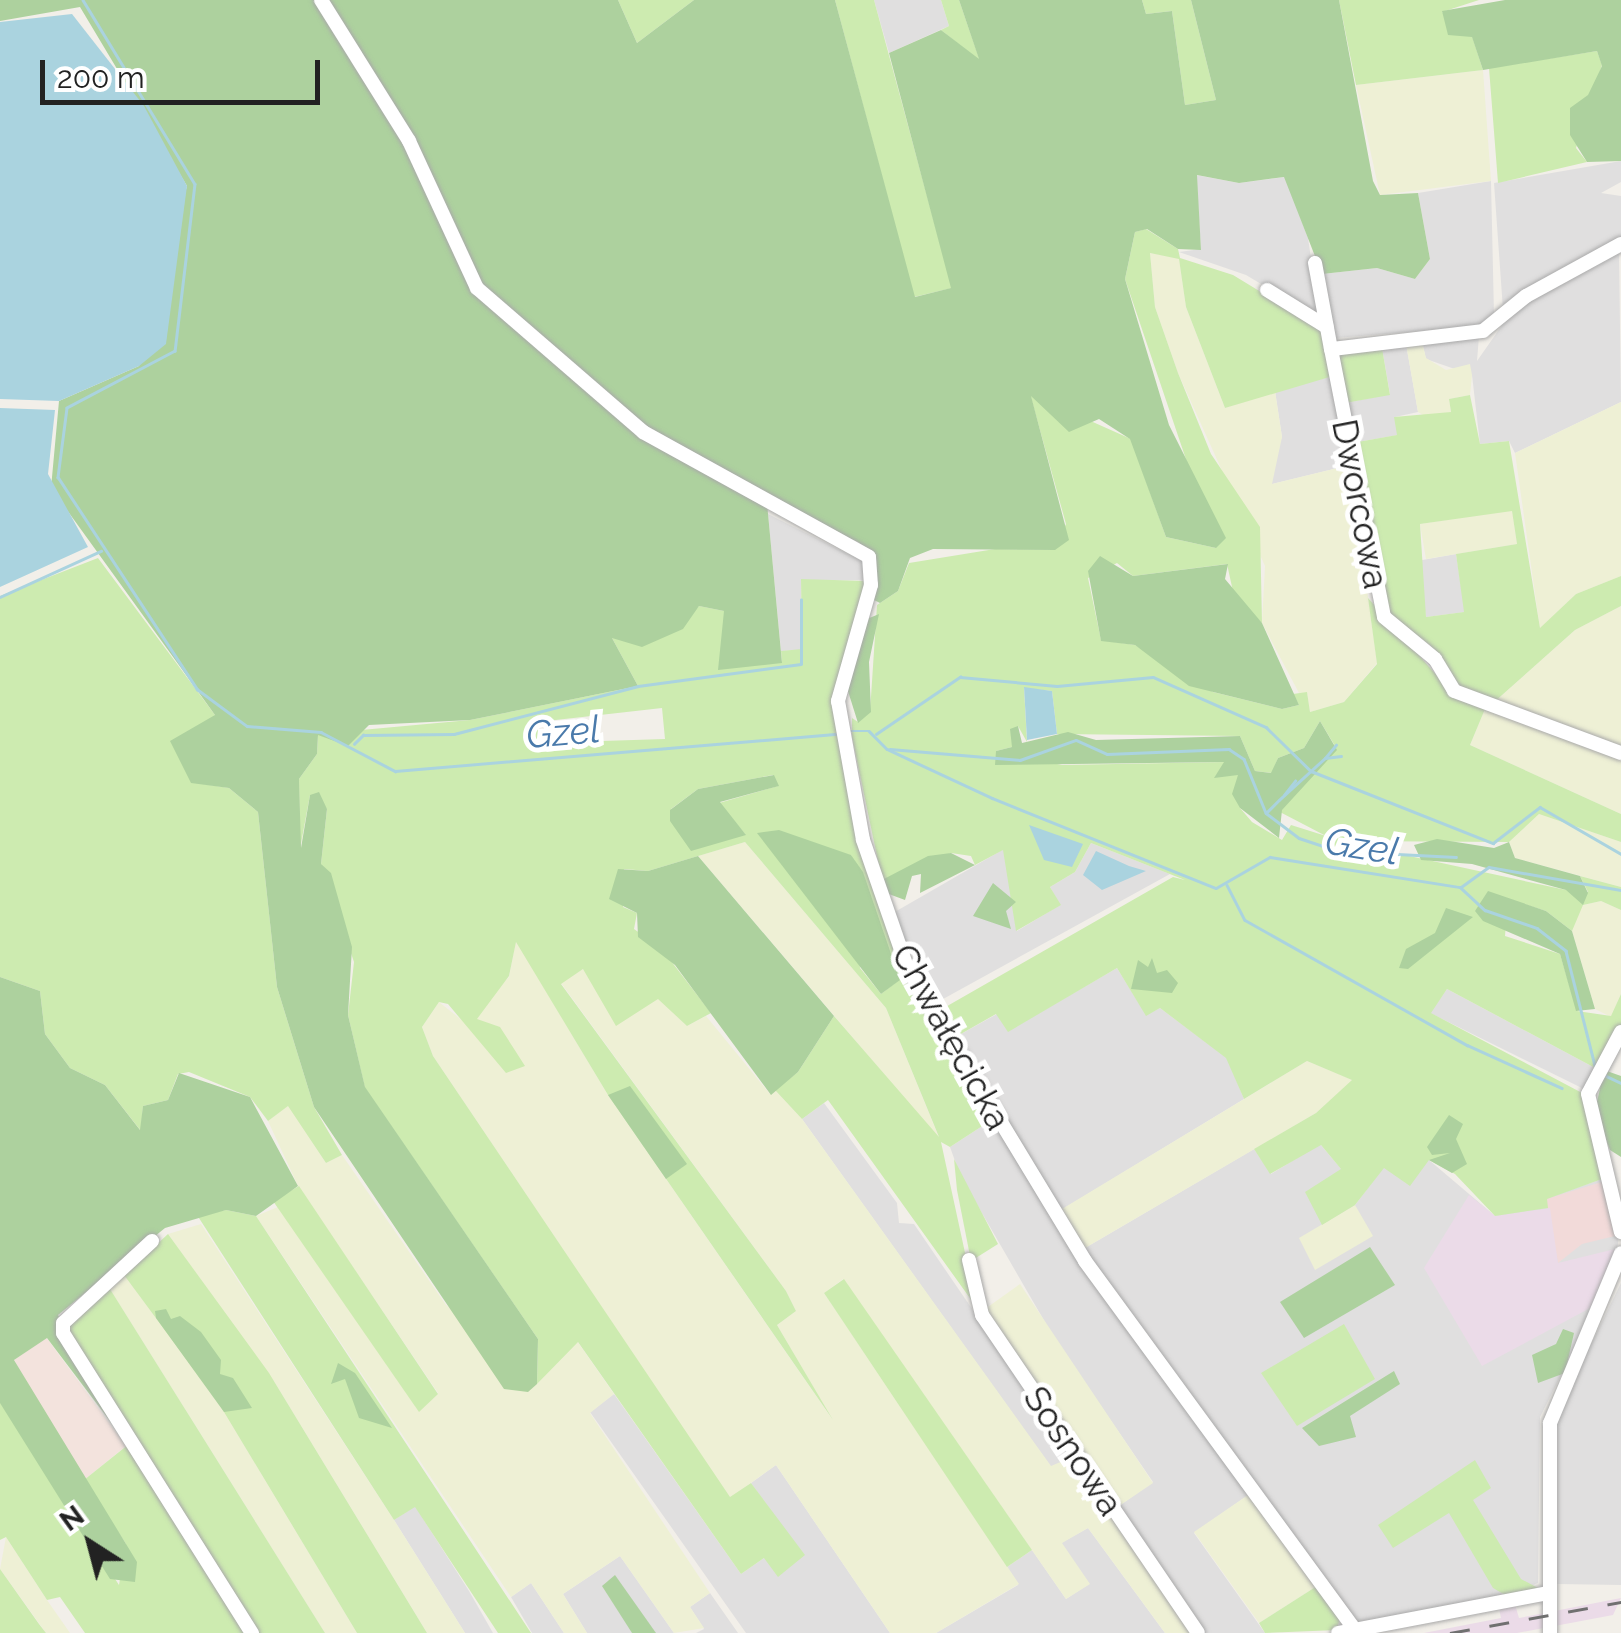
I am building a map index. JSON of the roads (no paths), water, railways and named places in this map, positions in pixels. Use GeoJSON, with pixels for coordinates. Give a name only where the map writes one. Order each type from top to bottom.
{"type":"FeatureCollection","features":[{"type":"Feature","properties":{"kind":"street","name":"Chwałęcicka"},"geometry":{"type":"LineString","coordinates":[[321,0],[408,141],[477,288],[643,432],[741,492],[866,552],[872,582],[839,686],[844,731],[868,859],[934,1020],[1094,1276],[1354,1628]]}},
{"type":"Feature","properties":{"kind":"street"},"geometry":{"type":"LineString","coordinates":[[1331,348],[1484,331],[1526,296],[1621,244]]}},
{"type":"Feature","properties":{"kind":"street","name":"Dworcowa"},"geometry":{"type":"LineString","coordinates":[[1316,263],[1384,617],[1435,659],[1454,691],[1621,753]]}},
{"type":"Feature","properties":{"kind":"street"},"geometry":{"type":"LineString","coordinates":[[1267,290],[1326,327]]}},
{"type":"Feature","properties":{"kind":"street"},"geometry":{"type":"LineString","coordinates":[[1621,1032],[1588,1094],[1621,1232]]}},
{"type":"Feature","properties":{"kind":"street"},"geometry":{"type":"LineString","coordinates":[[152,1241],[63,1323],[130,1440],[252,1633]]}},
{"type":"Feature","properties":{"kind":"street"},"geometry":{"type":"LineString","coordinates":[[1550,1633],[1550,1423],[1621,1253]]}},
{"type":"Feature","properties":{"kind":"street","name":"Sosnowa"},"geometry":{"type":"LineString","coordinates":[[969,1260],[982,1315],[1198,1633]]}},
{"type":"Feature","properties":{"kind":"street"},"geometry":{"type":"LineString","coordinates":[[1338,1633],[1547,1593]]}},
{"type":"Feature","properties":{"kind":"water"},"geometry":{"type":"Polygon","coordinates":[[[72,14],[144,106],[187,186],[166,344],[139,366],[59,401],[0,399],[0,22],[72,14]]]}},
{"type":"Feature","properties":{"kind":"water"},"geometry":{"type":"Polygon","coordinates":[[[0,408],[55,410],[48,474],[88,547],[0,587],[0,408]]]}},
{"type":"Feature","properties":{"kind":"water"},"geometry":{"type":"Polygon","coordinates":[[[1024,687],[1052,691],[1057,734],[1027,740],[1024,687]]]}},
{"type":"Feature","properties":{"kind":"water"},"geometry":{"type":"Polygon","coordinates":[[[1029,825],[1083,844],[1072,867],[1044,860],[1029,825]]]}},
{"type":"Feature","properties":{"kind":"water"},"geometry":{"type":"Polygon","coordinates":[[[1096,851],[1146,871],[1102,890],[1083,875],[1096,851]]]}},
{"type":"Feature","properties":{"kind":"waterway","name":"Gzel"},"geometry":{"type":"LineString","coordinates":[[83,0],[195,184],[175,351],[67,408],[58,477],[197,689],[247,726],[321,732],[395,771],[840,734]]}},
{"type":"Feature","properties":{"kind":"waterway"},"geometry":{"type":"LineString","coordinates":[[0,597],[101,551]]}},
{"type":"Feature","properties":{"kind":"waterway"},"geometry":{"type":"LineString","coordinates":[[354,744],[363,735],[454,734],[638,686],[801,664],[801,600]]}},
{"type":"Feature","properties":{"kind":"waterway"},"geometry":{"type":"LineString","coordinates":[[876,734],[960,677],[1057,686],[1153,677],[1266,727],[1311,771],[1493,843],[1540,807],[1621,854]]}},
{"type":"Feature","properties":{"kind":"waterway","name":"Gzel"},"geometry":{"type":"LineString","coordinates":[[848,731],[869,731],[887,749],[992,798],[1216,888],[1270,857],[1460,887],[1485,910],[1537,928],[1566,951],[1595,1066]]}},
{"type":"Feature","properties":{"kind":"waterway"},"geometry":{"type":"LineString","coordinates":[[890,749],[1020,760],[1076,740],[1107,754],[1229,749],[1244,759],[1266,813],[1299,838],[1338,851],[1456,857]]}},
{"type":"Feature","properties":{"kind":"waterway"},"geometry":{"type":"LineString","coordinates":[[1325,758],[1336,745]]}},
{"type":"Feature","properties":{"kind":"waterway"},"geometry":{"type":"LineString","coordinates":[[1279,800],[1325,758],[1341,756]]}},
{"type":"Feature","properties":{"kind":"waterway"},"geometry":{"type":"LineString","coordinates":[[1284,795],[1295,781]]}},
{"type":"Feature","properties":{"kind":"waterway"},"geometry":{"type":"LineString","coordinates":[[1266,813],[1278,801]]}},
{"type":"Feature","properties":{"kind":"waterway"},"geometry":{"type":"LineString","coordinates":[[1461,887],[1489,867],[1621,890]]}},
{"type":"Feature","properties":{"kind":"waterway"},"geometry":{"type":"LineString","coordinates":[[1227,885],[1245,920],[1467,1045],[1562,1088]]}},
{"type":"Feature","properties":{"kind":"waterway","name":"Gzel"},"geometry":{"type":"LineString","coordinates":[[1604,1075],[1621,1083]]}},
{"type":"Feature","properties":{"kind":"railway"},"geometry":{"type":"LineString","coordinates":[[1450,1633],[1621,1602]]}}]}
